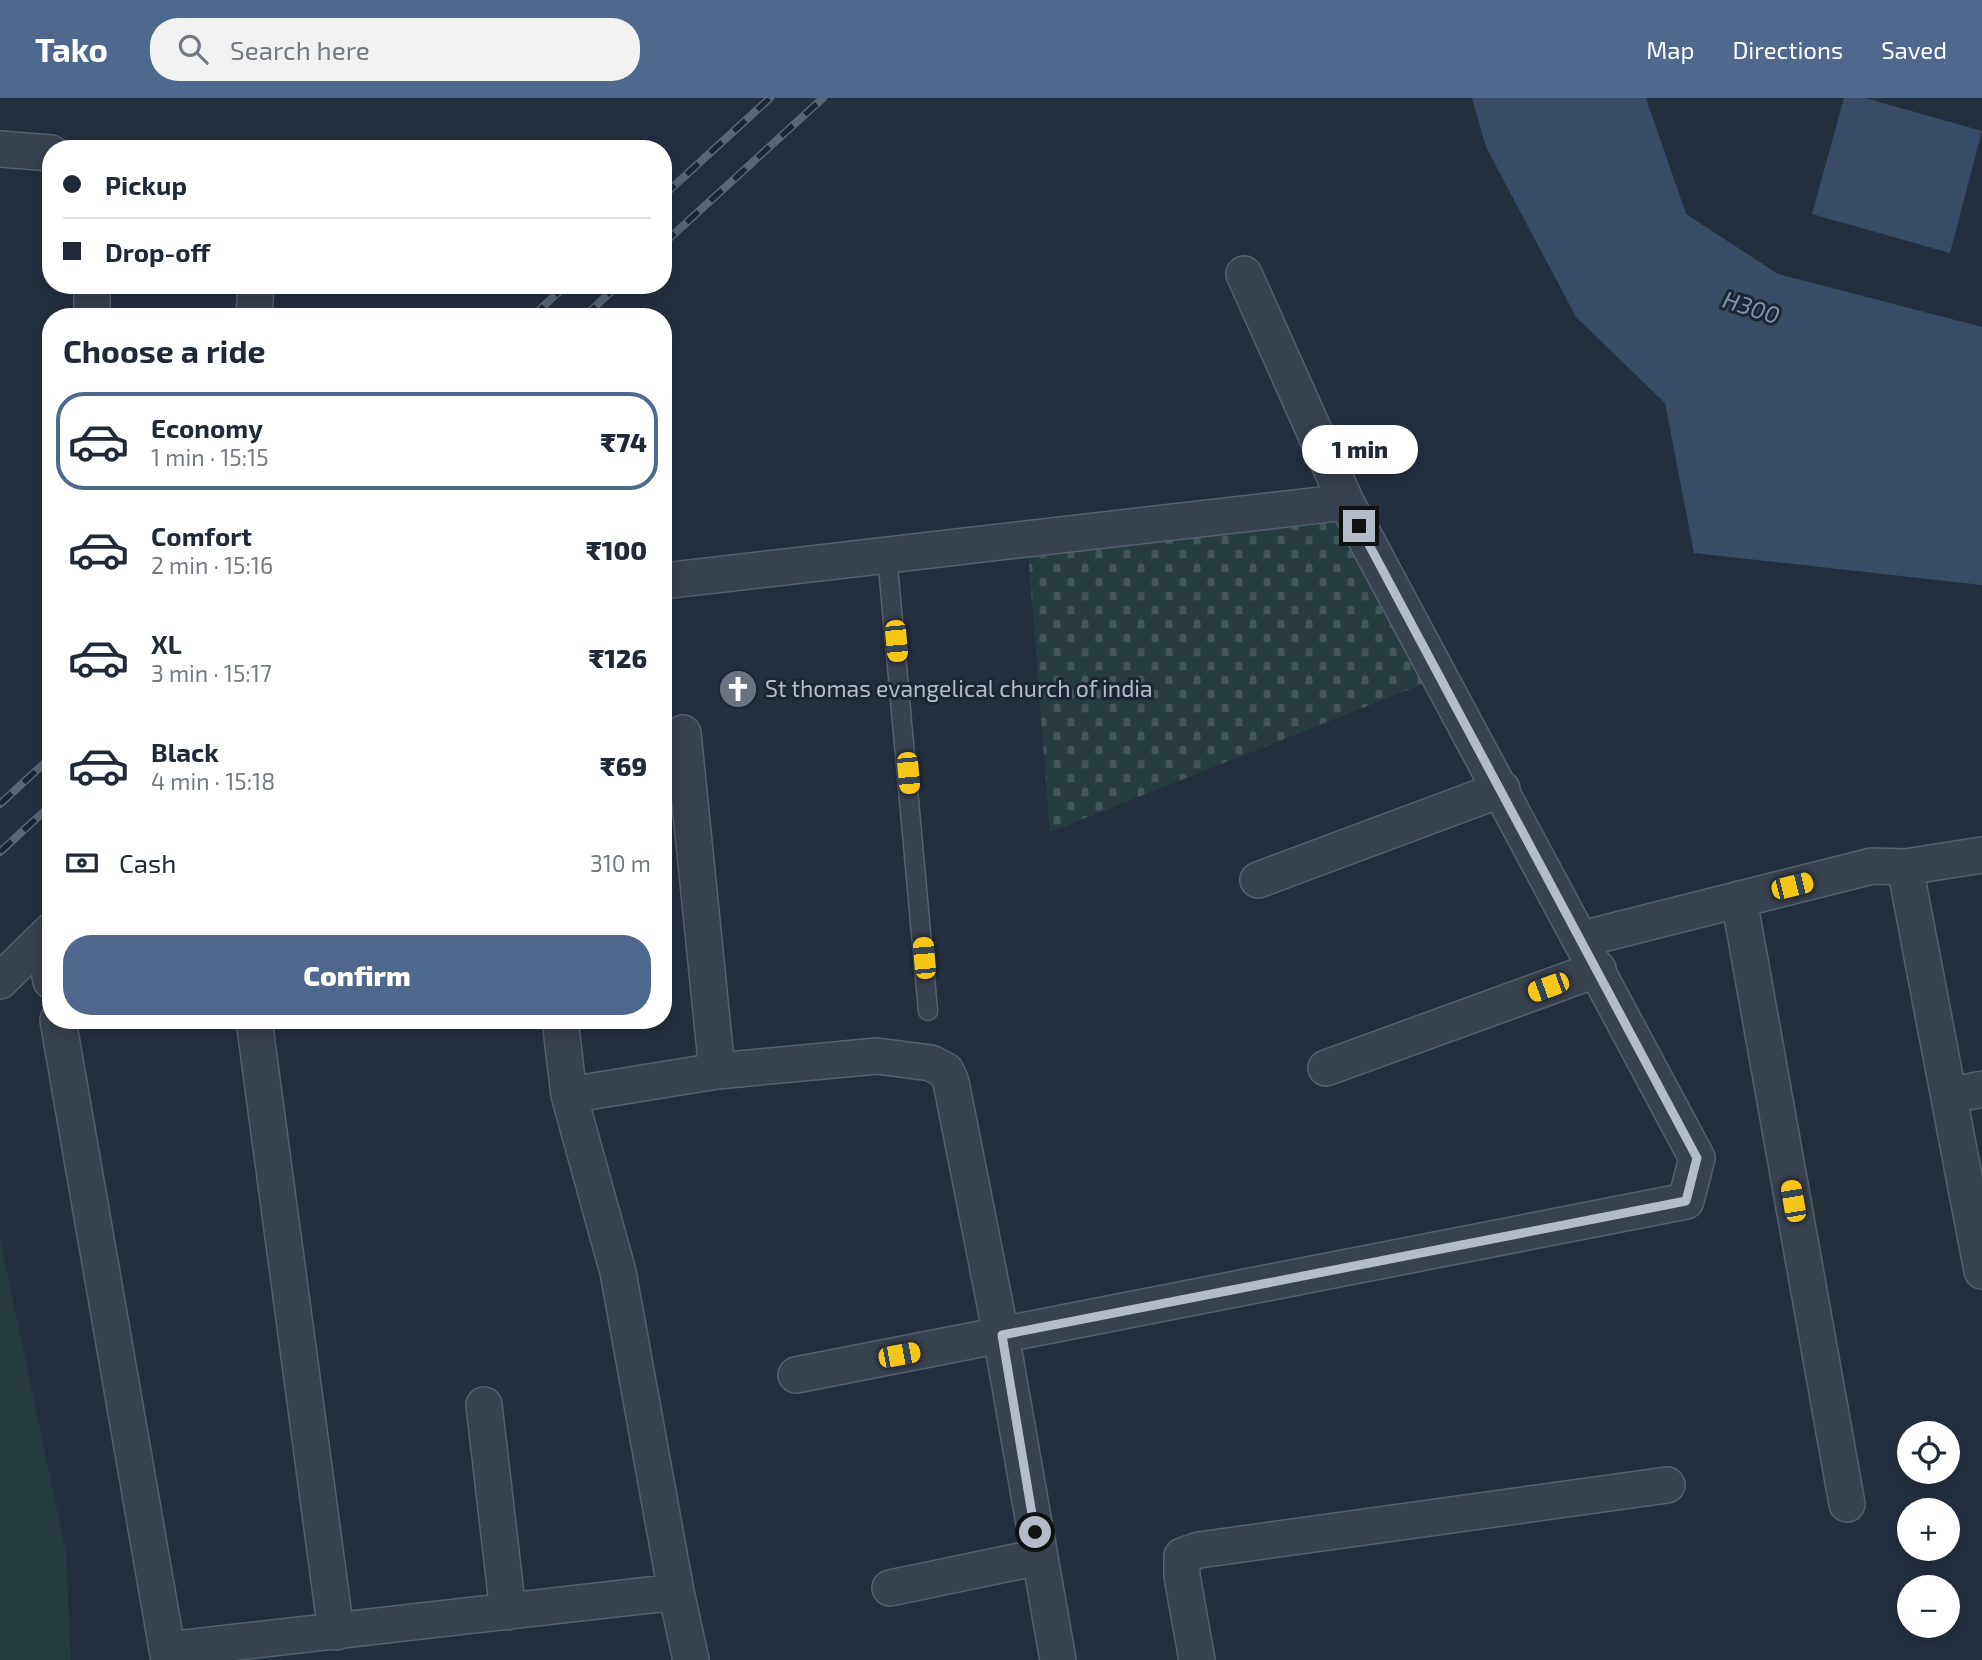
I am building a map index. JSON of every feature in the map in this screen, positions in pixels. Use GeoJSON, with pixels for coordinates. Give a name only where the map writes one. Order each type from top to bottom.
{"type":"FeatureCollection","features":[{"type":"Feature","properties":{"kind":"street"},"geometry":{"type":"LineString","coordinates":[[0,149],[42,152]]}},
{"type":"Feature","properties":{"kind":"street"},"geometry":{"type":"LineString","coordinates":[[796,1375],[1686,1201],[1697,1158],[1502,789],[1346,502],[1244,274]]}},
{"type":"Feature","properties":{"kind":"street"},"geometry":{"type":"LineString","coordinates":[[672,580],[1346,502]]}},
{"type":"Feature","properties":{"kind":"street"},"geometry":{"type":"LineString","coordinates":[[682,733],[717,1072]]}},
{"type":"Feature","properties":{"kind":"street"},"geometry":{"type":"LineString","coordinates":[[1258,880],[1502,789]]}},
{"type":"Feature","properties":{"kind":"street"},"geometry":{"type":"LineString","coordinates":[[1582,939],[1871,866],[1905,867],[1982,855]]}},
{"type":"Feature","properties":{"kind":"street"},"geometry":{"type":"LineString","coordinates":[[1905,867],[1966,1093],[1982,1268]]}},
{"type":"Feature","properties":{"kind":"street"},"geometry":{"type":"LineString","coordinates":[[1739,899],[1847,1504]]}},
{"type":"Feature","properties":{"kind":"street"},"geometry":{"type":"LineString","coordinates":[[0,981],[42,940]]}},
{"type":"Feature","properties":{"kind":"street"},"geometry":{"type":"LineString","coordinates":[[1325,1068],[1598,970]]}},
{"type":"Feature","properties":{"kind":"street"},"geometry":{"type":"LineString","coordinates":[[60,1029],[169,1655],[336,1632],[676,1592]]}},
{"type":"Feature","properties":{"kind":"street"},"geometry":{"type":"LineString","coordinates":[[255,1029],[336,1632]]}},
{"type":"Feature","properties":{"kind":"street"},"geometry":{"type":"LineString","coordinates":[[561,1029],[569,1095],[618,1272],[676,1592],[691,1660]]}},
{"type":"Feature","properties":{"kind":"street"},"geometry":{"type":"LineString","coordinates":[[569,1095],[717,1072],[877,1056],[931,1063],[946,1071],[951,1082],[1002,1335],[1058,1660]]}},
{"type":"Feature","properties":{"kind":"street"},"geometry":{"type":"LineString","coordinates":[[484,1405],[508,1612]]}},
{"type":"Feature","properties":{"kind":"street"},"geometry":{"type":"LineString","coordinates":[[1197,1660],[1182,1576],[1182,1556],[1199,1550],[1667,1485]]}},
{"type":"Feature","properties":{"kind":"street"},"geometry":{"type":"LineString","coordinates":[[890,1588],[1039,1557]]}},
{"type":"Feature","properties":{"kind":"lane"},"geometry":{"type":"LineString","coordinates":[[887,555],[928,1011]]}},
{"type":"Feature","properties":{"kind":"green space"},"geometry":{"type":"Polygon","coordinates":[[[1335,519],[1423,684],[1050,832],[1028,552],[1335,519]]]}},
{"type":"Feature","properties":{"kind":"green space"},"geometry":{"type":"Polygon","coordinates":[[[0,1239],[66,1553],[71,1660],[0,1660],[0,1239]]]}},
{"type":"Feature","properties":{"kind":"water","name":"H300"},"geometry":{"type":"Polygon","coordinates":[[[1472,98],[1646,98],[1686,214],[1778,274],[1982,327],[1982,585],[1694,553],[1665,403],[1576,317],[1486,147],[1472,98]]]}},
{"type":"Feature","properties":{"kind":"water"},"geometry":{"type":"Polygon","coordinates":[[[1844,98],[1865,98],[1982,131],[1950,253],[1812,214],[1844,98]]]}},
{"type":"Feature","properties":{"kind":"railway"},"geometry":{"type":"LineString","coordinates":[[672,188],[770,98]]}},
{"type":"Feature","properties":{"kind":"railway"},"geometry":{"type":"LineString","coordinates":[[672,236],[823,98]]}},
{"type":"Feature","properties":{"kind":"railway"},"geometry":{"type":"LineString","coordinates":[[542,308],[556,294]]}},
{"type":"Feature","properties":{"kind":"railway"},"geometry":{"type":"LineString","coordinates":[[594,308],[608,294]]}},
{"type":"Feature","properties":{"kind":"railway"},"geometry":{"type":"LineString","coordinates":[[0,804],[42,765]]}},
{"type":"Feature","properties":{"kind":"railway"},"geometry":{"type":"LineString","coordinates":[[0,852],[42,813]]}},
{"type":"Feature","properties":{"kind":"place","name":"St thomas evangelical church of india"},"geometry":{"type":"Point","coordinates":[738,689]}},
{"type":"Feature","properties":{"kind":"route"},"geometry":{"type":"LineString","coordinates":[[1035,1532],[1002,1335],[1686,1201],[1697,1158],[1359,526]]}}]}
